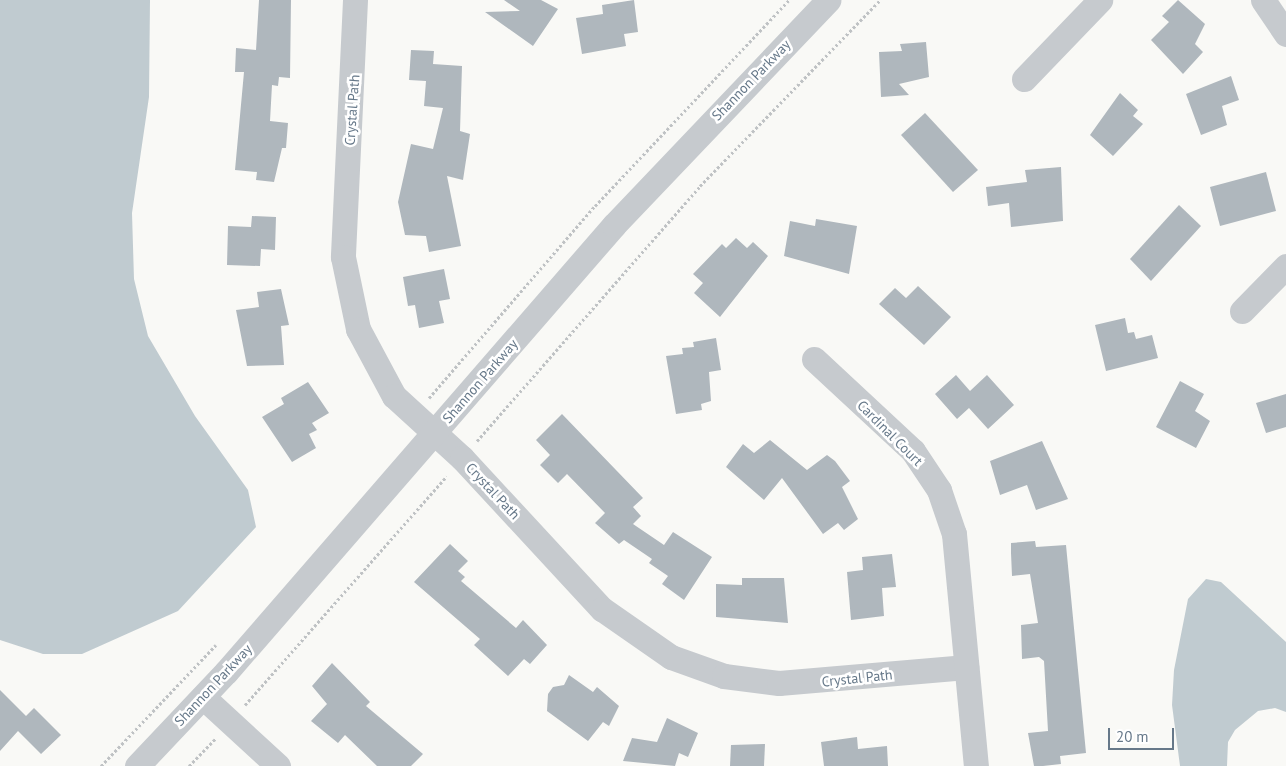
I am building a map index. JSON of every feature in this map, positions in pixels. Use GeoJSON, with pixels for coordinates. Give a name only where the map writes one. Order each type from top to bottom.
{"type":"FeatureCollection","features":[{"type":"Feature","properties":{"kind":"street","name":"Crystal Path"},"geometry":{"type":"LineString","coordinates":[[355,0],[353,111],[343,230],[346,283],[358,329],[380,374],[394,396],[462,458],[602,609],[646,643],[696,668],[779,683],[966,667]]}},
{"type":"Feature","properties":{"kind":"street","name":"Shannon Parkway"},"geometry":{"type":"LineString","coordinates":[[137,766],[204,697],[614,225],[828,0]]}},
{"type":"Feature","properties":{"kind":"street"},"geometry":{"type":"LineString","coordinates":[[1024,79],[1100,0]]}},
{"type":"Feature","properties":{"kind":"street"},"geometry":{"type":"LineString","coordinates":[[1264,0],[1286,34]]}},
{"type":"Feature","properties":{"kind":"street"},"geometry":{"type":"LineString","coordinates":[[1242,311],[1286,266]]}},
{"type":"Feature","properties":{"kind":"street","name":"Cardinal Court"},"geometry":{"type":"LineString","coordinates":[[814,359],[913,451],[939,490],[954,534],[976,766]]}},
{"type":"Feature","properties":{"kind":"street"},"geometry":{"type":"LineString","coordinates":[[204,697],[278,766]]}},
{"type":"Feature","properties":{"kind":"path"},"geometry":{"type":"LineString","coordinates":[[189,766],[231,721],[700,186],[880,0]]}},
{"type":"Feature","properties":{"kind":"shaded area"},"geometry":{"type":"Polygon","coordinates":[[[0,0],[150,0],[149,97],[132,213],[134,279],[148,336],[195,416],[248,490],[256,527],[178,611],[82,654],[43,654],[0,640],[0,0]]]}},
{"type":"Feature","properties":{"kind":"shaded area"},"geometry":{"type":"Polygon","coordinates":[[[1206,579],[1221,582],[1286,642],[1286,712],[1275,708],[1258,711],[1235,730],[1228,742],[1227,766],[1180,766],[1172,705],[1174,670],[1188,599],[1206,579]]]}},
{"type":"Feature","properties":{"kind":"building"},"geometry":{"type":"Polygon","coordinates":[[[259,0],[291,0],[290,78],[279,77],[278,86],[272,85],[270,121],[288,123],[286,148],[282,148],[274,182],[256,180],[257,172],[235,170],[244,72],[235,72],[236,48],[256,50],[259,0]]]}},
{"type":"Feature","properties":{"kind":"building"},"geometry":{"type":"Polygon","coordinates":[[[504,0],[541,0],[558,9],[533,46],[485,12],[520,11],[504,0]]]}},
{"type":"Feature","properties":{"kind":"building"},"geometry":{"type":"Polygon","coordinates":[[[634,0],[638,32],[624,34],[626,46],[582,54],[576,18],[603,14],[602,5],[634,0]]]}},
{"type":"Feature","properties":{"kind":"building"},"geometry":{"type":"Polygon","coordinates":[[[1178,0],[1205,24],[1195,44],[1203,52],[1183,74],[1151,40],[1169,22],[1162,16],[1178,0]]]}},
{"type":"Feature","properties":{"kind":"building"},"geometry":{"type":"Polygon","coordinates":[[[926,42],[929,77],[899,84],[909,95],[881,97],[879,52],[902,51],[900,44],[926,42]]]}},
{"type":"Feature","properties":{"kind":"building"},"geometry":{"type":"Polygon","coordinates":[[[411,50],[434,51],[433,64],[462,66],[460,131],[470,134],[463,180],[447,176],[461,246],[429,252],[426,236],[405,235],[398,202],[411,144],[433,149],[443,108],[424,106],[426,81],[409,80],[411,50]]]}},
{"type":"Feature","properties":{"kind":"building"},"geometry":{"type":"Polygon","coordinates":[[[1231,76],[1239,100],[1222,106],[1227,125],[1201,135],[1186,94],[1231,76]]]}},
{"type":"Feature","properties":{"kind":"building"},"geometry":{"type":"Polygon","coordinates":[[[1120,93],[1138,110],[1133,116],[1143,124],[1113,156],[1090,135],[1120,93]]]}},
{"type":"Feature","properties":{"kind":"building"},"geometry":{"type":"Polygon","coordinates":[[[925,113],[978,170],[953,192],[901,135],[925,113]]]}},
{"type":"Feature","properties":{"kind":"building"},"geometry":{"type":"Polygon","coordinates":[[[1061,167],[1063,221],[1011,227],[1009,203],[988,206],[986,187],[1027,182],[1025,170],[1061,167]]]}},
{"type":"Feature","properties":{"kind":"building"},"geometry":{"type":"Polygon","coordinates":[[[1266,172],[1276,211],[1220,226],[1210,187],[1266,172]]]}},
{"type":"Feature","properties":{"kind":"building"},"geometry":{"type":"Polygon","coordinates":[[[1179,205],[1201,226],[1151,281],[1130,259],[1179,205]]]}},
{"type":"Feature","properties":{"kind":"building"},"geometry":{"type":"Polygon","coordinates":[[[252,216],[276,217],[275,250],[261,249],[260,266],[227,265],[228,226],[251,227],[252,216]]]}},
{"type":"Feature","properties":{"kind":"building"},"geometry":{"type":"Polygon","coordinates":[[[816,219],[857,226],[849,274],[784,256],[790,221],[815,226],[816,219]]]}},
{"type":"Feature","properties":{"kind":"building"},"geometry":{"type":"Polygon","coordinates":[[[736,238],[747,248],[753,242],[768,256],[720,317],[694,293],[703,283],[693,274],[722,244],[726,248],[736,238]]]}},
{"type":"Feature","properties":{"kind":"building"},"geometry":{"type":"Polygon","coordinates":[[[444,269],[450,299],[439,301],[444,323],[419,328],[415,305],[408,306],[403,277],[444,269]]]}},
{"type":"Feature","properties":{"kind":"building"},"geometry":{"type":"Polygon","coordinates":[[[918,286],[951,317],[924,345],[879,304],[895,288],[906,298],[918,286]]]}},
{"type":"Feature","properties":{"kind":"building"},"geometry":{"type":"Polygon","coordinates":[[[281,289],[289,325],[281,326],[284,365],[247,366],[236,310],[259,307],[257,292],[281,289]]]}},
{"type":"Feature","properties":{"kind":"building"},"geometry":{"type":"Polygon","coordinates":[[[1125,318],[1128,333],[1134,332],[1136,339],[1152,335],[1158,358],[1106,371],[1095,325],[1125,318]]]}},
{"type":"Feature","properties":{"kind":"building"},"geometry":{"type":"Polygon","coordinates":[[[716,338],[721,370],[709,372],[711,401],[701,404],[702,410],[676,414],[666,356],[683,354],[682,348],[694,347],[693,342],[716,338]]]}},
{"type":"Feature","properties":{"kind":"building"},"geometry":{"type":"Polygon","coordinates":[[[956,375],[970,391],[987,375],[1014,405],[988,429],[969,408],[957,419],[935,394],[956,375]]]}},
{"type":"Feature","properties":{"kind":"building"},"geometry":{"type":"Polygon","coordinates":[[[1180,381],[1204,394],[1195,411],[1210,421],[1196,448],[1156,427],[1180,381]]]}},
{"type":"Feature","properties":{"kind":"building"},"geometry":{"type":"Polygon","coordinates":[[[308,382],[329,413],[312,423],[317,430],[309,434],[316,448],[292,462],[262,417],[284,404],[281,398],[308,382]]]}},
{"type":"Feature","properties":{"kind":"building"},"geometry":{"type":"Polygon","coordinates":[[[1286,394],[1286,427],[1266,433],[1256,403],[1286,394]]]}},
{"type":"Feature","properties":{"kind":"building"},"geometry":{"type":"Polygon","coordinates":[[[562,414],[643,498],[633,507],[641,516],[633,524],[664,545],[673,532],[712,557],[684,600],[662,584],[668,576],[649,563],[652,559],[624,540],[619,544],[595,523],[605,513],[567,474],[558,483],[540,465],[550,455],[536,440],[562,414]]]}},
{"type":"Feature","properties":{"kind":"building"},"geometry":{"type":"Polygon","coordinates":[[[770,440],[807,470],[827,455],[835,461],[850,481],[842,487],[858,519],[844,530],[838,523],[823,534],[782,478],[764,500],[726,467],[743,444],[754,453],[770,440]]]}},
{"type":"Feature","properties":{"kind":"building"},"geometry":{"type":"Polygon","coordinates":[[[1042,441],[1068,499],[1036,510],[1027,485],[1000,495],[990,461],[1042,441]]]}},
{"type":"Feature","properties":{"kind":"building"},"geometry":{"type":"Polygon","coordinates":[[[1035,541],[1036,547],[1066,545],[1086,753],[1060,756],[1061,764],[1043,766],[1034,766],[1028,733],[1048,731],[1044,661],[1039,657],[1022,659],[1021,625],[1038,623],[1030,574],[1012,576],[1011,553],[1011,543],[1035,541]]]}},
{"type":"Feature","properties":{"kind":"building"},"geometry":{"type":"Polygon","coordinates":[[[450,544],[468,561],[458,571],[465,577],[461,581],[516,628],[523,620],[547,645],[530,664],[524,659],[508,676],[474,645],[480,639],[414,582],[450,544]]]}},
{"type":"Feature","properties":{"kind":"building"},"geometry":{"type":"Polygon","coordinates":[[[892,554],[896,587],[882,588],[884,616],[851,620],[847,572],[863,570],[862,557],[892,554]]]}},
{"type":"Feature","properties":{"kind":"building"},"geometry":{"type":"Polygon","coordinates":[[[742,578],[784,578],[788,623],[716,617],[716,584],[742,585],[742,578]]]}},
{"type":"Feature","properties":{"kind":"building"},"geometry":{"type":"Polygon","coordinates":[[[332,663],[370,702],[366,706],[423,754],[411,766],[377,766],[345,735],[338,743],[311,721],[327,704],[312,686],[332,663]]]}},
{"type":"Feature","properties":{"kind":"building"},"geometry":{"type":"Polygon","coordinates":[[[569,675],[593,692],[597,687],[619,706],[609,726],[603,722],[588,741],[547,711],[548,694],[553,687],[564,685],[569,675]]]}},
{"type":"Feature","properties":{"kind":"building"},"geometry":{"type":"Polygon","coordinates":[[[0,690],[26,716],[34,708],[61,735],[41,754],[18,731],[0,751],[0,690]]]}},
{"type":"Feature","properties":{"kind":"building"},"geometry":{"type":"Polygon","coordinates":[[[667,718],[698,733],[688,757],[679,753],[675,766],[623,761],[632,738],[657,742],[667,718]]]}},
{"type":"Feature","properties":{"kind":"building"},"geometry":{"type":"Polygon","coordinates":[[[857,737],[858,749],[887,746],[888,766],[824,766],[821,742],[857,737]]]}},
{"type":"Feature","properties":{"kind":"building"},"geometry":{"type":"Polygon","coordinates":[[[765,744],[764,766],[730,766],[731,745],[765,744]]]}}]}
